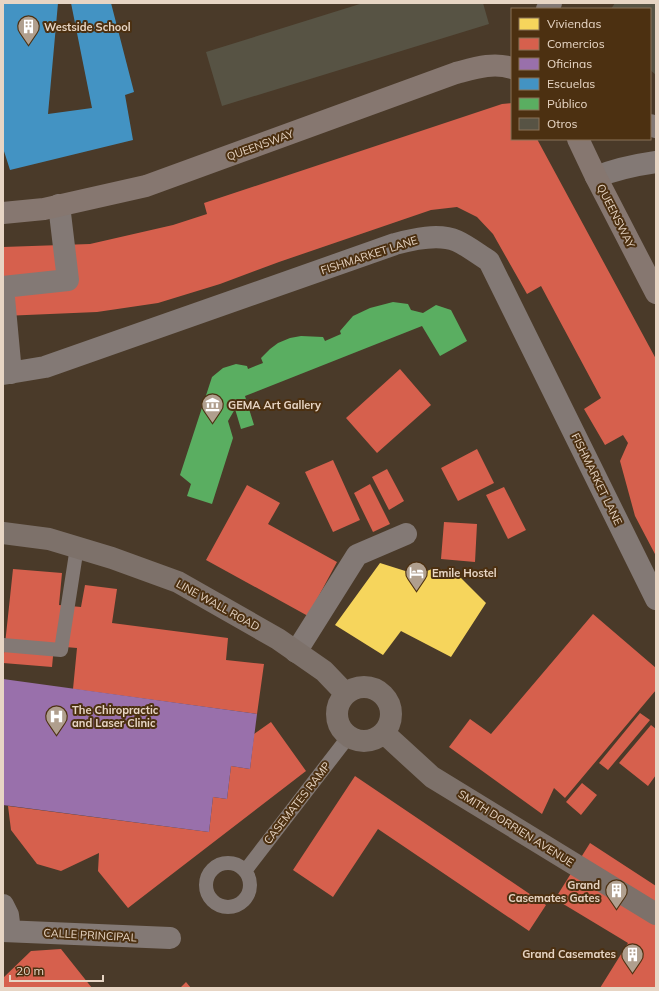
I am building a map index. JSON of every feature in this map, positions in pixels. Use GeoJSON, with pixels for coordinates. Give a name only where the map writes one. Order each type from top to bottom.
{"type":"FeatureCollection","features":[{"type":"Feature","properties":{"kind":"main road","name":"QUEENSWAY"},"geometry":{"type":"LineString","coordinates":[[3,213],[44,209],[146,186],[456,73],[486,66],[503,65],[511,68]]}},
{"type":"Feature","properties":{"kind":"main road","name":"QUEENSWAY"},"geometry":{"type":"LineString","coordinates":[[578,140],[656,293]]}},
{"type":"Feature","properties":{"kind":"street"},"geometry":{"type":"LineString","coordinates":[[596,177],[622,168],[656,162]]}},
{"type":"Feature","properties":{"kind":"street"},"geometry":{"type":"LineString","coordinates":[[7,374],[3,287],[68,280],[59,205]]}},
{"type":"Feature","properties":{"kind":"street","name":"FISHMARKET LANE"},"geometry":{"type":"LineString","coordinates":[[7,374],[45,367],[395,244],[419,238],[455,240],[488,261],[656,599]]}},
{"type":"Feature","properties":{"kind":"street","name":"LINE WALL ROAD"},"geometry":{"type":"LineString","coordinates":[[3,533],[49,539],[112,558],[178,582],[278,639],[324,671],[346,694]]}},
{"type":"Feature","properties":{"kind":"street"},"geometry":{"type":"LineString","coordinates":[[296,652],[357,555],[406,534]]}},
{"type":"Feature","properties":{"kind":"street"},"geometry":{"type":"LineString","coordinates":[[362,687],[372,688],[380,692],[390,707],[391,716],[389,725],[384,733],[379,737],[367,741],[354,739],[343,731],[337,716],[341,700],[346,694],[354,689],[362,687]]}},
{"type":"Feature","properties":{"kind":"street","name":"SMITH DORRIEN AVENUE"},"geometry":{"type":"LineString","coordinates":[[384,733],[432,776],[656,914]]}},
{"type":"Feature","properties":{"kind":"street"},"geometry":{"type":"LineString","coordinates":[[3,905],[8,915],[7,931]]}},
{"type":"Feature","properties":{"kind":"street","name":"CALLE PRINCIPAL"},"geometry":{"type":"LineString","coordinates":[[7,931],[170,938]]}},
{"type":"Feature","properties":{"kind":"lane"},"geometry":{"type":"LineString","coordinates":[[3,645],[61,650],[77,547]]}},
{"type":"Feature","properties":{"kind":"lane","name":"CASEMATES RAMP"},"geometry":{"type":"LineString","coordinates":[[245,871],[349,736]]}},
{"type":"Feature","properties":{"kind":"building: Viviendas"},"geometry":{"type":"Polygon","coordinates":[[[380,563],[418,575],[434,568],[456,573],[486,603],[451,657],[401,631],[383,655],[335,625],[380,563]]]}},
{"type":"Feature","properties":{"kind":"building: Comercios"},"geometry":{"type":"Polygon","coordinates":[[[511,103],[511,140],[538,140],[656,359],[656,556],[635,516],[620,461],[628,443],[623,435],[605,445],[584,409],[601,398],[541,286],[527,294],[493,234],[477,217],[457,207],[431,210],[279,262],[220,284],[158,303],[97,312],[3,316],[3,247],[90,244],[173,225],[207,214],[204,203],[502,104],[511,103]]]}},
{"type":"Feature","properties":{"kind":"building: Comercios"},"geometry":{"type":"Polygon","coordinates":[[[400,369],[431,405],[377,453],[346,418],[400,369]]]}},
{"type":"Feature","properties":{"kind":"building: Comercios"},"geometry":{"type":"Polygon","coordinates":[[[477,449],[494,483],[458,501],[441,468],[477,449]]]}},
{"type":"Feature","properties":{"kind":"building: Comercios"},"geometry":{"type":"Polygon","coordinates":[[[333,460],[360,520],[333,532],[305,472],[333,460]]]}},
{"type":"Feature","properties":{"kind":"building: Comercios"},"geometry":{"type":"Polygon","coordinates":[[[387,469],[404,501],[389,510],[372,477],[387,469]]]}},
{"type":"Feature","properties":{"kind":"building: Comercios"},"geometry":{"type":"Polygon","coordinates":[[[370,484],[390,524],[373,532],[354,493],[370,484]]]}},
{"type":"Feature","properties":{"kind":"building: Comercios"},"geometry":{"type":"Polygon","coordinates":[[[247,485],[280,503],[268,524],[337,562],[308,616],[206,560],[247,485]]]}},
{"type":"Feature","properties":{"kind":"building: Comercios"},"geometry":{"type":"Polygon","coordinates":[[[504,487],[526,530],[508,539],[486,495],[504,487]]]}},
{"type":"Feature","properties":{"kind":"building: Comercios"},"geometry":{"type":"Polygon","coordinates":[[[444,522],[477,524],[475,562],[441,559],[444,522]]]}},
{"type":"Feature","properties":{"kind":"building: Comercios"},"geometry":{"type":"Polygon","coordinates":[[[13,569],[62,573],[59,605],[81,607],[85,585],[117,589],[112,623],[228,638],[226,660],[264,664],[257,714],[73,689],[77,648],[54,646],[52,667],[3,663],[13,569]]]}},
{"type":"Feature","properties":{"kind":"building: Comercios"},"geometry":{"type":"Polygon","coordinates":[[[593,614],[656,668],[656,690],[565,798],[554,788],[542,814],[449,747],[470,719],[491,734],[593,614]]]}},
{"type":"Feature","properties":{"kind":"building: Comercios"},"geometry":{"type":"Polygon","coordinates":[[[640,713],[650,720],[608,770],[599,763],[640,713]]]}},
{"type":"Feature","properties":{"kind":"building: Comercios"},"geometry":{"type":"Polygon","coordinates":[[[271,722],[306,771],[128,908],[98,871],[99,853],[61,871],[37,864],[11,830],[8,806],[209,832],[213,797],[227,799],[231,766],[250,769],[254,734],[271,722]]]}},
{"type":"Feature","properties":{"kind":"building: Comercios"},"geometry":{"type":"Polygon","coordinates":[[[651,725],[656,729],[656,775],[648,786],[619,763],[651,725]]]}},
{"type":"Feature","properties":{"kind":"building: Comercios"},"geometry":{"type":"Polygon","coordinates":[[[355,776],[546,905],[529,931],[378,829],[333,897],[293,870],[355,776]]]}},
{"type":"Feature","properties":{"kind":"building: Comercios"},"geometry":{"type":"Polygon","coordinates":[[[582,783],[597,795],[581,815],[566,802],[582,783]]]}},
{"type":"Feature","properties":{"kind":"building: Comercios","name":"Grand Casemates Gates"},"geometry":{"type":"Polygon","coordinates":[[[590,843],[656,886],[656,988],[600,988],[628,943],[555,899],[590,843]]]}},
{"type":"Feature","properties":{"kind":"building: Comercios"},"geometry":{"type":"Polygon","coordinates":[[[61,949],[92,988],[3,988],[3,978],[31,951],[61,949]]]}},
{"type":"Feature","properties":{"kind":"building: Comercios"},"geometry":{"type":"Polygon","coordinates":[[[186,982],[191,988],[180,988],[186,982]]]}},
{"type":"Feature","properties":{"kind":"building: Oficinas"},"geometry":{"type":"Polygon","coordinates":[[[3,679],[257,714],[250,769],[231,766],[227,799],[213,797],[209,832],[3,805],[3,679]]]}},
{"type":"Feature","properties":{"kind":"building: Escuelas","name":"Westside School"},"geometry":{"type":"Polygon","coordinates":[[[3,3],[58,3],[48,114],[92,108],[71,3],[111,3],[134,92],[125,95],[133,140],[10,170],[3,148],[3,3]]]}},
{"type":"Feature","properties":{"kind":"building: Público"},"geometry":{"type":"Polygon","coordinates":[[[393,302],[408,304],[411,310],[423,313],[436,305],[451,310],[467,341],[440,356],[422,326],[245,396],[254,425],[241,429],[235,409],[228,421],[233,438],[212,504],[187,496],[191,484],[180,475],[212,377],[223,368],[236,364],[247,366],[248,369],[263,363],[261,358],[270,349],[278,343],[290,338],[301,336],[323,337],[325,341],[341,334],[340,331],[353,316],[370,308],[393,302]]]}},
{"type":"Feature","properties":{"kind":"building: Otros"},"geometry":{"type":"Polygon","coordinates":[[[363,3],[483,3],[489,24],[222,106],[206,52],[363,3]]]}},
{"type":"Feature","properties":{"kind":"building: Otros"},"geometry":{"type":"Polygon","coordinates":[[[615,3],[656,3],[656,75],[651,71],[651,8],[612,8],[615,3]]]}},
{"type":"Feature","properties":{"kind":"place","name":"Westside School"},"geometry":{"type":"Point","coordinates":[28,46]}},
{"type":"Feature","properties":{"kind":"place","name":"GEMA Art Gallery"},"geometry":{"type":"Point","coordinates":[212,424]}},
{"type":"Feature","properties":{"kind":"place","name":"Emile Hostel"},"geometry":{"type":"Point","coordinates":[416,592]}},
{"type":"Feature","properties":{"kind":"place","name":"The Chiropractic and Laser Clinic"},"geometry":{"type":"Point","coordinates":[57,736]}},
{"type":"Feature","properties":{"kind":"place","name":"Grand Casemates Gates"},"geometry":{"type":"Point","coordinates":[616,910]}},
{"type":"Feature","properties":{"kind":"place","name":"Grand Casemates"},"geometry":{"type":"Point","coordinates":[632,974]}}]}
